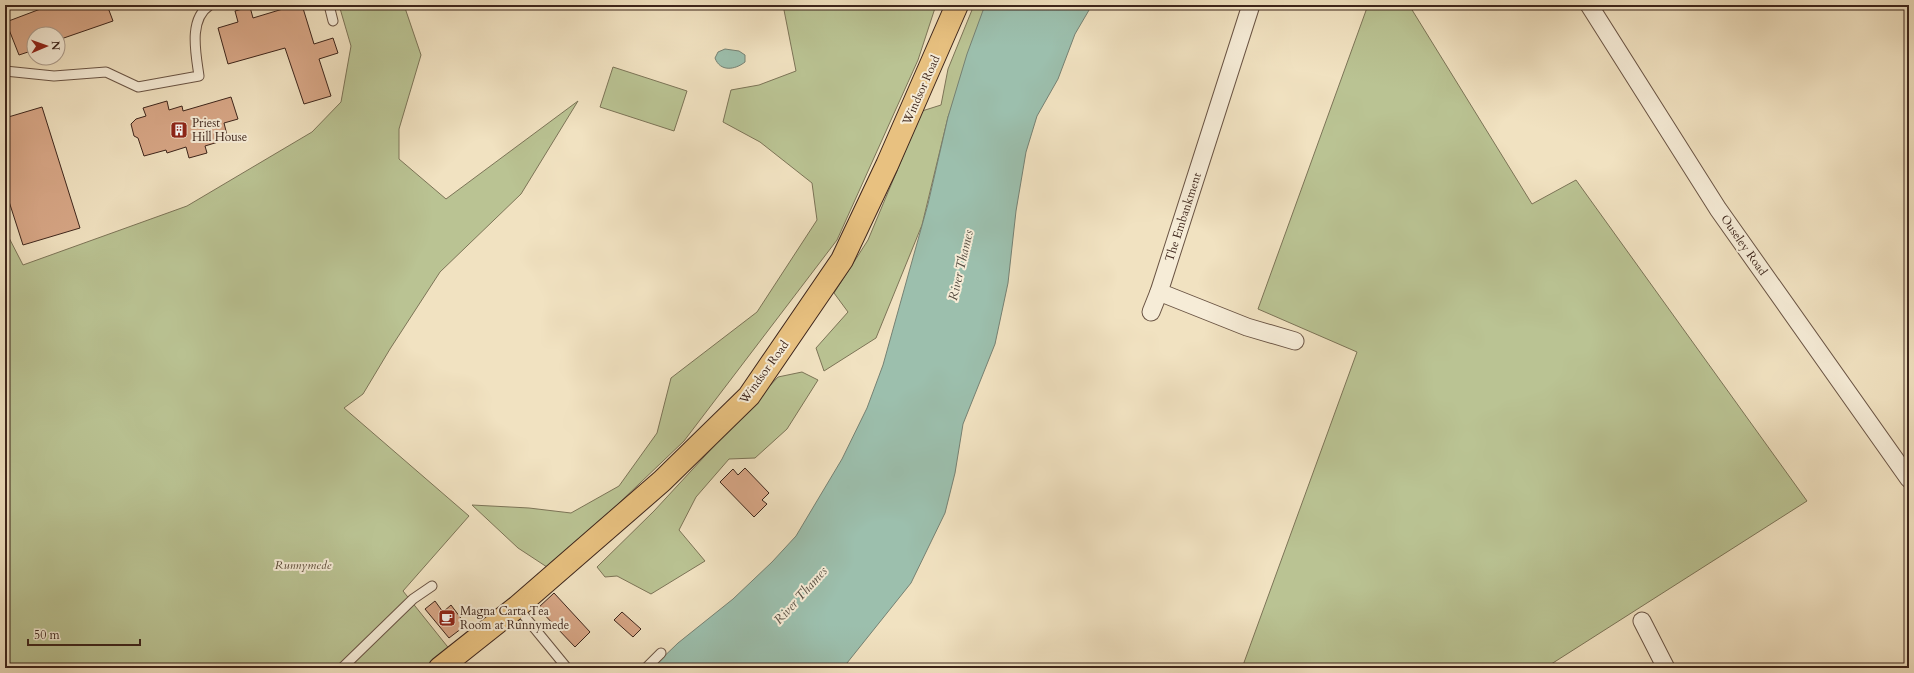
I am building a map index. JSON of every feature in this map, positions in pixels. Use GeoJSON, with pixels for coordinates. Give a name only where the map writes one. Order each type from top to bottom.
{"type":"FeatureCollection","features":[{"type":"Feature","properties":{"kind":"main road","name":"Windsor Road"},"geometry":{"type":"LineString","coordinates":[[440,668],[518,606],[662,481],[749,396],[842,260],[887,165],[957,5]]}},
{"type":"Feature","properties":{"kind":"street","name":"The Embankment"},"geometry":{"type":"LineString","coordinates":[[1151,312],[1159,292],[1251,5]]}},
{"type":"Feature","properties":{"kind":"street","name":"Ouseley Road"},"geometry":{"type":"LineString","coordinates":[[1589,5],[1718,209],[1909,479]]}},
{"type":"Feature","properties":{"kind":"street"},"geometry":{"type":"LineString","coordinates":[[1159,292],[1247,327],[1295,341]]}},
{"type":"Feature","properties":{"kind":"street"},"geometry":{"type":"LineString","coordinates":[[1642,621],[1666,668]]}},
{"type":"Feature","properties":{"kind":"lane"},"geometry":{"type":"LineString","coordinates":[[5,71],[54,76],[106,72],[138,87],[199,76],[194,36],[203,9],[210,5]]}},
{"type":"Feature","properties":{"kind":"lane"},"geometry":{"type":"LineString","coordinates":[[329,5],[333,21]]}},
{"type":"Feature","properties":{"kind":"lane"},"geometry":{"type":"LineString","coordinates":[[342,668],[413,599],[432,586]]}},
{"type":"Feature","properties":{"kind":"lane"},"geometry":{"type":"LineString","coordinates":[[518,606],[567,668]]}},
{"type":"Feature","properties":{"kind":"lane"},"geometry":{"type":"LineString","coordinates":[[646,668],[661,653]]}},
{"type":"Feature","properties":{"kind":"green space","name":"Runnymede"},"geometry":{"type":"Polygon","coordinates":[[[339,5],[404,5],[421,55],[399,129],[399,159],[446,199],[578,101],[521,194],[440,272],[363,394],[344,408],[469,516],[403,591],[451,651],[429,668],[5,668],[5,230],[23,265],[187,206],[312,132],[341,102],[351,46],[339,5]]]}},
{"type":"Feature","properties":{"kind":"green space"},"geometry":{"type":"Polygon","coordinates":[[[783,5],[936,5],[918,60],[837,240],[684,441],[550,569],[518,548],[472,505],[529,508],[571,513],[619,486],[657,433],[671,378],[757,312],[817,220],[812,183],[760,142],[723,122],[731,90],[759,85],[796,71],[783,5]]]}},
{"type":"Feature","properties":{"kind":"green space"},"geometry":{"type":"Polygon","coordinates":[[[974,5],[990,5],[948,117],[922,225],[876,338],[824,371],[816,348],[848,312],[834,293],[868,240],[922,111],[941,105],[948,69],[974,5]]]}},
{"type":"Feature","properties":{"kind":"green space"},"geometry":{"type":"Polygon","coordinates":[[[1368,5],[1409,5],[1532,204],[1576,180],[1807,501],[1545,668],[1242,668],[1357,352],[1258,309],[1368,5]]]}},
{"type":"Feature","properties":{"kind":"green space"},"geometry":{"type":"Polygon","coordinates":[[[613,67],[687,91],[674,131],[600,107],[613,67]]]}},
{"type":"Feature","properties":{"kind":"green space"},"geometry":{"type":"Polygon","coordinates":[[[802,372],[818,380],[787,429],[755,458],[729,459],[696,497],[679,530],[705,561],[651,594],[617,576],[605,577],[597,567],[654,511],[778,377],[802,372]]]}},
{"type":"Feature","properties":{"kind":"water","name":"River Thames"},"geometry":{"type":"Polygon","coordinates":[[[985,5],[1092,5],[1075,34],[1058,79],[1037,116],[1026,152],[1016,211],[1008,283],[995,344],[963,424],[955,473],[945,513],[911,583],[843,668],[652,668],[678,643],[733,599],[772,562],[796,536],[842,459],[867,408],[883,365],[928,204],[948,117],[967,54],[985,5]]]}},
{"type":"Feature","properties":{"kind":"water"},"geometry":{"type":"Polygon","coordinates":[[[725,49],[739,51],[745,55],[745,62],[732,68],[724,68],[720,66],[715,58],[718,52],[725,49]]]}},
{"type":"Feature","properties":{"kind":"building"},"geometry":{"type":"Polygon","coordinates":[[[51,5],[107,5],[113,21],[66,37],[66,26],[26,26],[26,53],[19,55],[6,22],[51,5]]]}},
{"type":"Feature","properties":{"kind":"building"},"geometry":{"type":"Polygon","coordinates":[[[296,5],[302,5],[314,44],[333,38],[338,53],[319,59],[331,96],[304,104],[285,48],[228,64],[218,28],[238,22],[235,11],[250,7],[253,18],[296,5]]]}},
{"type":"Feature","properties":{"kind":"building","name":"Priest Hill House"},"geometry":{"type":"Polygon","coordinates":[[[231,97],[238,119],[224,123],[228,139],[205,146],[207,153],[189,158],[186,147],[167,153],[166,150],[144,156],[138,138],[134,136],[131,124],[136,119],[146,116],[143,108],[167,101],[169,110],[182,106],[183,111],[231,97]]]}},
{"type":"Feature","properties":{"kind":"building"},"geometry":{"type":"Polygon","coordinates":[[[42,107],[80,228],[23,245],[5,189],[5,118],[42,107]]]}},
{"type":"Feature","properties":{"kind":"building"},"geometry":{"type":"Polygon","coordinates":[[[745,468],[769,493],[762,500],[767,504],[754,517],[720,482],[733,469],[738,475],[745,468]]]}},
{"type":"Feature","properties":{"kind":"building"},"geometry":{"type":"Polygon","coordinates":[[[554,593],[590,632],[575,647],[538,608],[554,593]]]}},
{"type":"Feature","properties":{"kind":"building","name":"Magna Carta Tea Room at Runnymede"},"geometry":{"type":"Polygon","coordinates":[[[435,601],[443,612],[451,605],[466,625],[449,638],[425,609],[435,601]]]}},
{"type":"Feature","properties":{"kind":"building"},"geometry":{"type":"Polygon","coordinates":[[[622,612],[641,629],[633,637],[614,620],[622,612]]]}},
{"type":"Feature","properties":{"kind":"place","name":"Priest Hill House"},"geometry":{"type":"Point","coordinates":[179,130]}},
{"type":"Feature","properties":{"kind":"place","name":"Magna Carta Tea Room at Runnymede"},"geometry":{"type":"Point","coordinates":[447,618]}}]}
